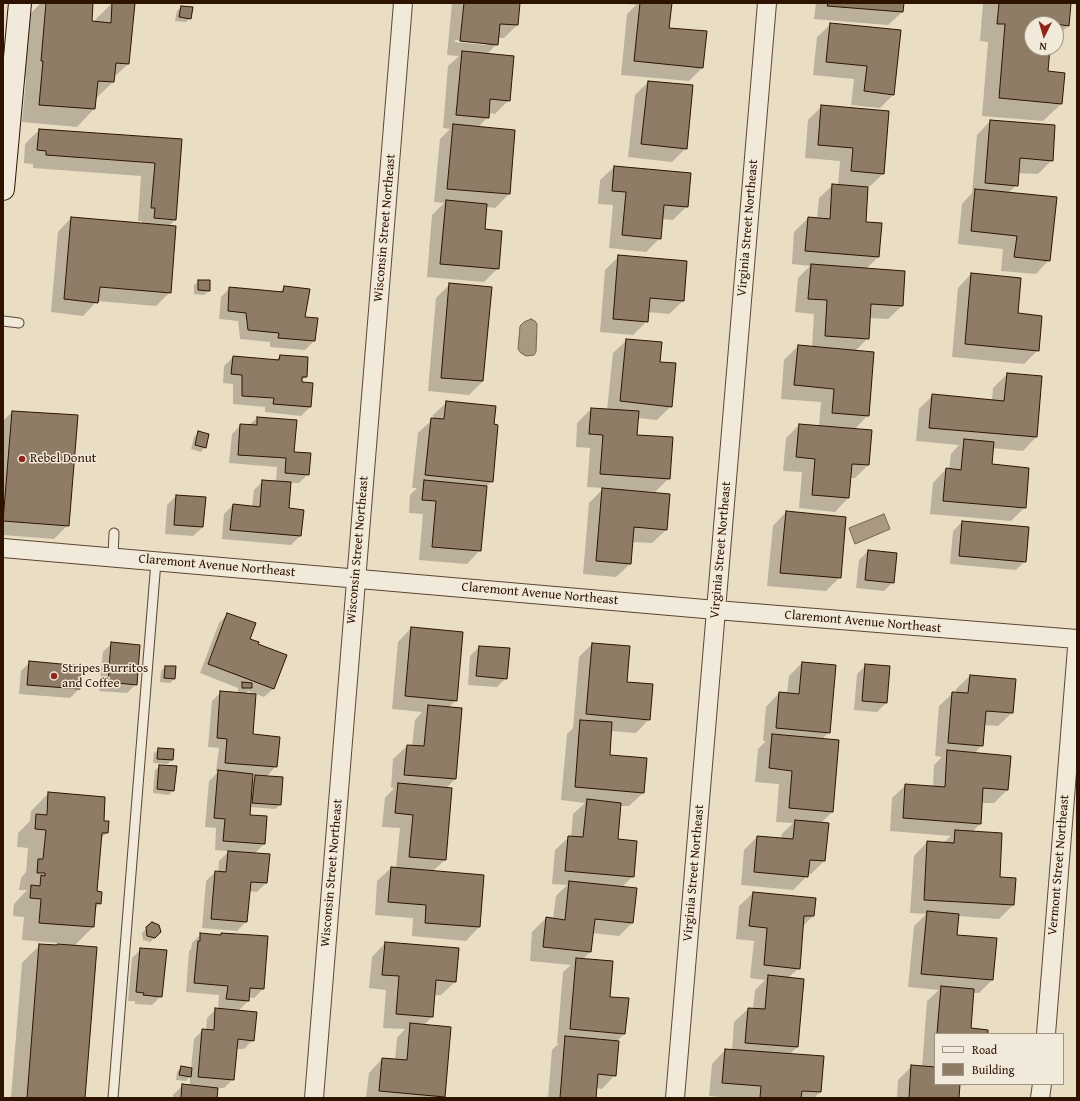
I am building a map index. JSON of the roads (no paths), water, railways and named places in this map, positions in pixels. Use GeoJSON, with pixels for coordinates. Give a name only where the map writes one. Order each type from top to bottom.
{"type":"FeatureCollection","features":[{"type":"Feature","properties":{"kind":"main road"},"geometry":{"type":"LineString","coordinates":[[3,189],[20,3]]}},
{"type":"Feature","properties":{"kind":"street","name":"Wisconsin Street Northeast"},"geometry":{"type":"LineString","coordinates":[[314,1098],[403,3]]}},
{"type":"Feature","properties":{"kind":"street","name":"Virginia Street Northeast"},"geometry":{"type":"LineString","coordinates":[[675,1098],[767,3]]}},
{"type":"Feature","properties":{"kind":"street","name":"Claremont Avenue Northeast"},"geometry":{"type":"LineString","coordinates":[[3,548],[716,610],[1077,639]]}},
{"type":"Feature","properties":{"kind":"street","name":"Vermont Street Northeast"},"geometry":{"type":"LineString","coordinates":[[1046,1033],[1077,648]]}},
{"type":"Feature","properties":{"kind":"street"},"geometry":{"type":"LineString","coordinates":[[1040,1098],[1042,1085]]}},
{"type":"Feature","properties":{"kind":"lane"},"geometry":{"type":"LineString","coordinates":[[3,321],[19,323]]}},
{"type":"Feature","properties":{"kind":"lane"},"geometry":{"type":"LineString","coordinates":[[112,557],[114,533]]}},
{"type":"Feature","properties":{"kind":"lane"},"geometry":{"type":"LineString","coordinates":[[113,1098],[156,561]]}},
{"type":"Feature","properties":{"kind":"place","name":"Rebel Donut"},"geometry":{"type":"Point","coordinates":[22,459]}},
{"type":"Feature","properties":{"kind":"place","name":"Stripes Burritos and Coffee"},"geometry":{"type":"Point","coordinates":[54,676]}}]}
